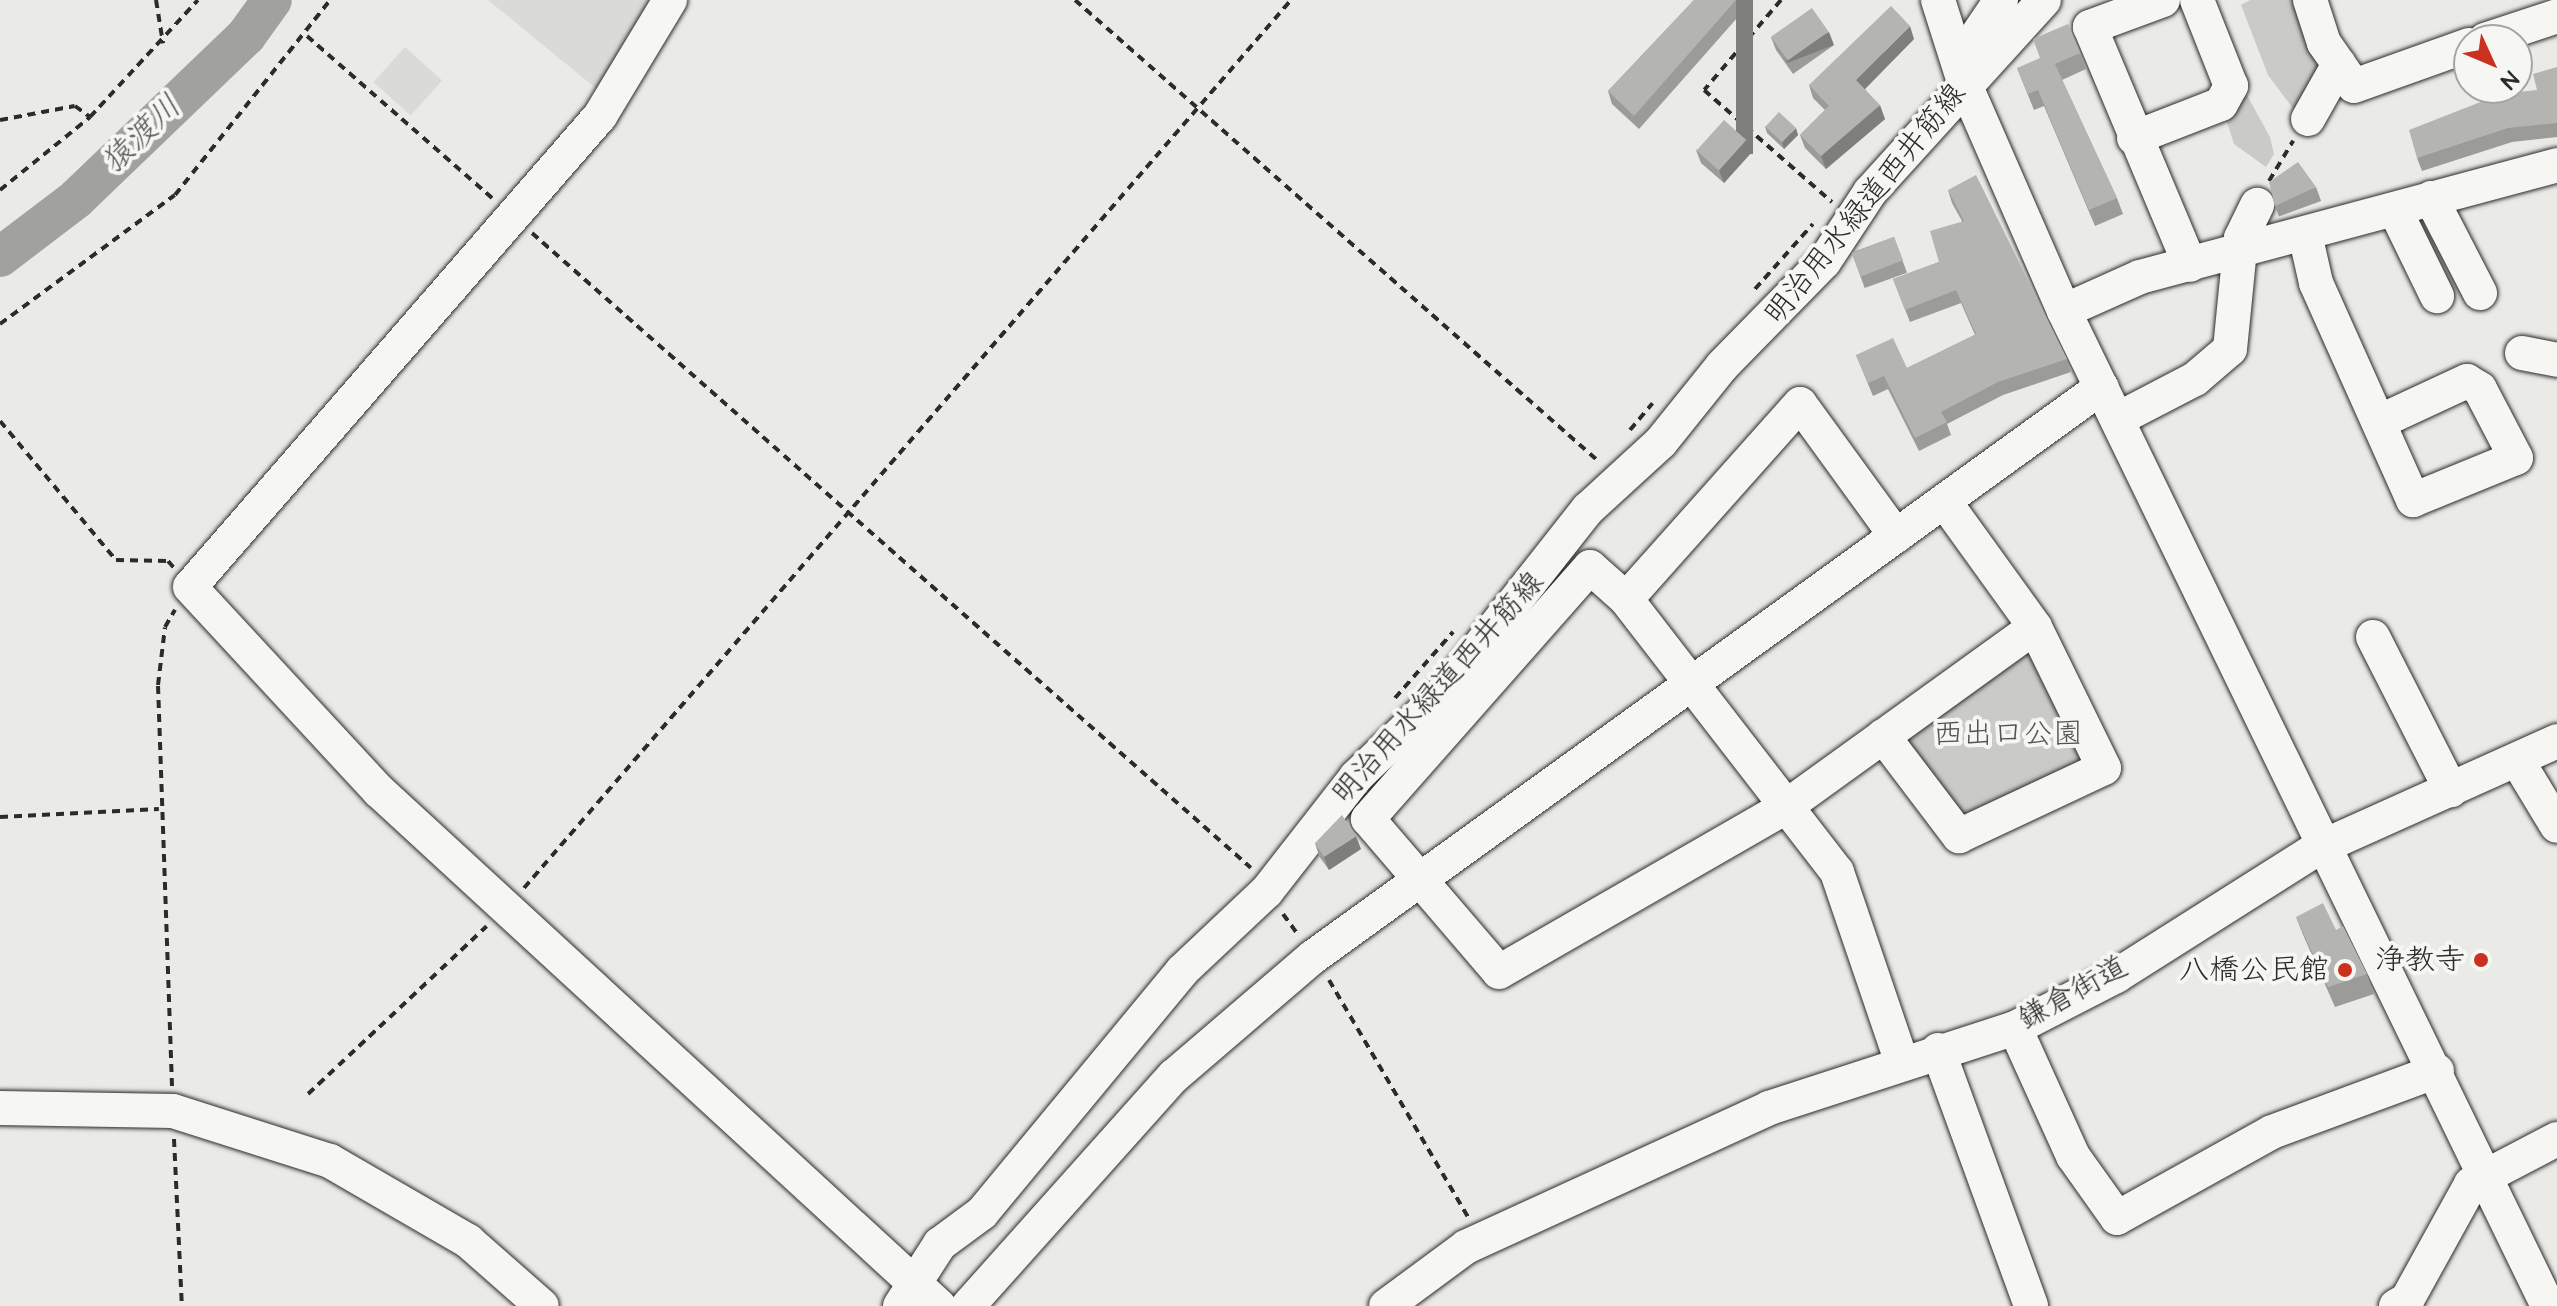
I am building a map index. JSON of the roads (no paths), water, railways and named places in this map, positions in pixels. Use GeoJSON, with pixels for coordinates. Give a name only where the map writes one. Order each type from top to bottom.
{"type":"FeatureCollection","features":[{"type":"Feature","properties":{"kind":"street"},"geometry":{"type":"LineString","coordinates":[[670,0],[600,116],[190,587],[379,791],[918,1300]]}},
{"type":"Feature","properties":{"kind":"street"},"geometry":{"type":"LineString","coordinates":[[1938,0],[1961,72],[2064,311],[2330,847],[2548,1306]]}},
{"type":"Feature","properties":{"kind":"street"},"geometry":{"type":"LineString","coordinates":[[1961,72],[2001,0]]}},
{"type":"Feature","properties":{"kind":"street","name":"明治用水緑道西井筋線"},"geometry":{"type":"LineString","coordinates":[[918,1300],[940,1244],[982,1213],[1182,971],[1267,891],[1356,777],[1443,693],[1588,509],[1661,442],[1722,366],[1829,256],[1870,192],[1961,72],[2044,0]]}},
{"type":"Feature","properties":{"kind":"street"},"geometry":{"type":"LineString","coordinates":[[2163,0],[2090,27],[2134,138],[2190,265]]}},
{"type":"Feature","properties":{"kind":"street"},"geometry":{"type":"LineString","coordinates":[[2134,138],[2221,104],[2231,86],[2197,0]]}},
{"type":"Feature","properties":{"kind":"street"},"geometry":{"type":"LineString","coordinates":[[2310,0],[2339,64],[2354,86],[2453,51]]}},
{"type":"Feature","properties":{"kind":"street"},"geometry":{"type":"LineString","coordinates":[[2533,24],[2557,16]]}},
{"type":"Feature","properties":{"kind":"street"},"geometry":{"type":"LineString","coordinates":[[2308,119],[2339,64]]}},
{"type":"Feature","properties":{"kind":"street"},"geometry":{"type":"LineString","coordinates":[[2064,311],[2190,265],[2557,165]]}},
{"type":"Feature","properties":{"kind":"street"},"geometry":{"type":"LineString","coordinates":[[2431,198],[2480,293]]}},
{"type":"Feature","properties":{"kind":"street"},"geometry":{"type":"LineString","coordinates":[[2118,419],[2222,360],[2230,349],[2241,251],[2257,205]]}},
{"type":"Feature","properties":{"kind":"street"},"geometry":{"type":"LineString","coordinates":[[2395,210],[2437,296]]}},
{"type":"Feature","properties":{"kind":"street"},"geometry":{"type":"LineString","coordinates":[[2305,234],[2316,283],[2381,421]]}},
{"type":"Feature","properties":{"kind":"street"},"geometry":{"type":"LineString","coordinates":[[2522,353],[2557,360]]}},
{"type":"Feature","properties":{"kind":"street"},"geometry":{"type":"LineString","coordinates":[[968,1306],[1174,1076],[1313,957],[1422,885],[1690,683],[2102,387]]}},
{"type":"Feature","properties":{"kind":"street"},"geometry":{"type":"LineString","coordinates":[[1626,599],[1800,404],[1896,536]]}},
{"type":"Feature","properties":{"kind":"street"},"geometry":{"type":"LineString","coordinates":[[1883,736],[1959,836],[2104,768],[2035,627],[1944,501]]}},
{"type":"Feature","properties":{"kind":"street"},"geometry":{"type":"LineString","coordinates":[[1901,1060],[1837,872],[1784,808],[1626,599],[1590,567],[1368,819],[1499,972],[1784,808],[2035,627]]}},
{"type":"Feature","properties":{"kind":"street"},"geometry":{"type":"LineString","coordinates":[[2373,637],[2451,790]]}},
{"type":"Feature","properties":{"kind":"street","name":"鎌倉街道"},"geometry":{"type":"LineString","coordinates":[[1386,1306],[1481,1240],[1769,1108],[1901,1060],[2015,1028],[2330,847],[2557,741]]}},
{"type":"Feature","properties":{"kind":"street"},"geometry":{"type":"LineString","coordinates":[[2517,760],[2557,826]]}},
{"type":"Feature","properties":{"kind":"street"},"geometry":{"type":"LineString","coordinates":[[2015,1028],[2073,1156],[2117,1218],[2272,1132],[2437,1071]]}},
{"type":"Feature","properties":{"kind":"street"},"geometry":{"type":"LineString","coordinates":[[1938,1050],[2031,1306]]}},
{"type":"Feature","properties":{"kind":"street"},"geometry":{"type":"LineString","coordinates":[[0,1108],[173,1111],[330,1161],[411,1203],[542,1306]]}},
{"type":"Feature","properties":{"kind":"street"},"geometry":{"type":"LineString","coordinates":[[2396,1306],[2407,1300],[2483,1173],[2557,1139]]}},
{"type":"Feature","properties":{"kind":"waterway","name":"猿渡川"},"geometry":{"type":"LineString","coordinates":[[0,257],[76,199],[246,36],[272,0]]}},
{"type":"Feature","properties":{"kind":"place","name":"浄教寺"},"geometry":{"type":"Point","coordinates":[2481,960]}},
{"type":"Feature","properties":{"kind":"place","name":"八橋公民館"},"geometry":{"type":"Point","coordinates":[2345,970]}},
{"type":"Feature","properties":{"kind":"park label","name":"西出口公園"},"geometry":{"type":"Point","coordinates":[2008,734]}}]}
